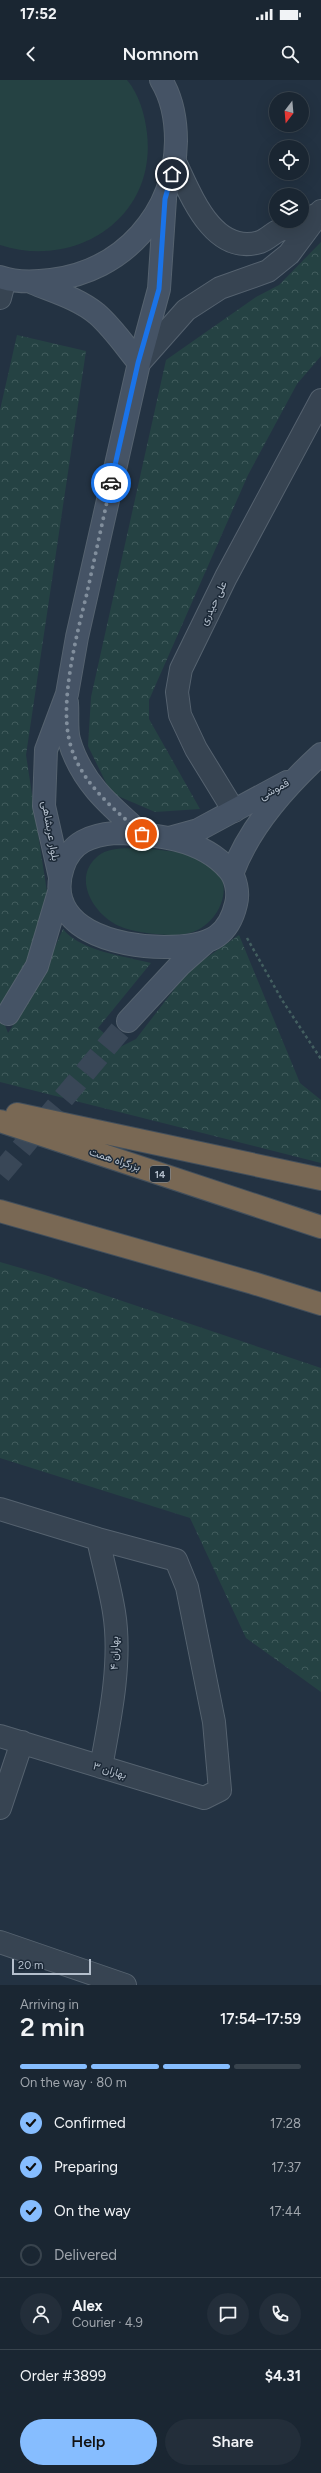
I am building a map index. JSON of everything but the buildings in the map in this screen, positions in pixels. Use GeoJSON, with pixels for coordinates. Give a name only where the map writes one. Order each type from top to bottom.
{"type":"FeatureCollection","features":[{"type":"Feature","properties":{"kind":"highway"},"geometry":{"type":"LineString","coordinates":[[0,1110],[321,1179]]}},
{"type":"Feature","properties":{"kind":"highway","name":"بزرگراه همت"},"geometry":{"type":"LineString","coordinates":[[0,1121],[321,1227]]}},
{"type":"Feature","properties":{"kind":"highway"},"geometry":{"type":"LineString","coordinates":[[0,1211],[253,1282],[321,1304]]}},
{"type":"Feature","properties":{"kind":"street"},"geometry":{"type":"LineString","coordinates":[[2,285],[73,278],[111,261],[143,234],[165,199],[175,162],[176,124],[161,80]]}},
{"type":"Feature","properties":{"kind":"street"},"geometry":{"type":"LineString","coordinates":[[175,162],[199,213],[214,229],[227,238],[245,244],[261,241],[276,232],[320,213]]}},
{"type":"Feature","properties":{"kind":"street","name":"بلوار عربشاهی"},"geometry":{"type":"LineString","coordinates":[[165,199],[159,289],[138,363],[77,637],[67,694],[46,750],[44,806],[65,907],[74,920],[91,933],[109,940],[148,947],[176,947],[206,942]]}},
{"type":"Feature","properties":{"kind":"street"},"geometry":{"type":"LineString","coordinates":[[32,283],[70,298],[96,314],[114,332],[138,363],[186,310],[220,288],[268,272],[284,258],[320,213]]}},
{"type":"Feature","properties":{"kind":"street","name":"علی حیدری"},"geometry":{"type":"LineString","coordinates":[[234,811],[196,749],[180,715],[177,692],[181,669],[226,577],[321,400]]}},
{"type":"Feature","properties":{"kind":"street","name":"بلوار عربشاهی"},"geometry":{"type":"LineString","coordinates":[[67,694],[69,739],[80,768],[101,798],[142,834]]}},
{"type":"Feature","properties":{"kind":"street"},"geometry":{"type":"LineString","coordinates":[[295,778],[321,754]]}},
{"type":"Feature","properties":{"kind":"street","name":"قموشی"},"geometry":{"type":"LineString","coordinates":[[168,838],[198,830],[295,778]]}},
{"type":"Feature","properties":{"kind":"street","name":"قموشی"},"geometry":{"type":"LineString","coordinates":[[232,874],[248,839],[295,778]]}},
{"type":"Feature","properties":{"kind":"street"},"geometry":{"type":"LineString","coordinates":[[8,1014],[36,966],[64,862],[84,839],[100,834],[142,834],[168,838],[196,846],[218,856],[232,874],[236,887],[237,900],[234,914],[227,926],[180,965],[128,1021]]}},
{"type":"Feature","properties":{"kind":"street"},"geometry":{"type":"LineString","coordinates":[[0,1508],[98,1539]]}},
{"type":"Feature","properties":{"kind":"street","name":"بهاران ۳"},"geometry":{"type":"LineString","coordinates":[[0,1736],[204,1798],[220,1790],[214,1722],[186,1586],[176,1560],[98,1539]]}},
{"type":"Feature","properties":{"kind":"street","name":"بهاران ۴"},"geometry":{"type":"LineString","coordinates":[[98,1539],[114,1613],[115,1648],[112,1710],[101,1767]]}},
{"type":"Feature","properties":{"kind":"street"},"geometry":{"type":"LineString","coordinates":[[0,1808],[22,1742]]}},
{"type":"Feature","properties":{"kind":"street"},"geometry":{"type":"LineString","coordinates":[[0,1942],[125,1985]]}},
{"type":"Feature","properties":{"kind":"path"},"geometry":{"type":"LineString","coordinates":[[234,914],[282,1000],[321,1059]]}},
{"type":"Feature","properties":{"kind":"green space"},"geometry":{"type":"Polygon","coordinates":[[[0,80],[127,80],[138,98],[145,119],[147,133],[147,163],[139,190],[125,212],[106,230],[83,243],[56,250],[29,251],[0,245],[0,80]]]}},
{"type":"Feature","properties":{"kind":"green space"},"geometry":{"type":"Polygon","coordinates":[[[321,242],[321,356],[297,384],[248,475],[149,700],[149,719],[200,809],[155,812],[111,793],[88,746],[91,697],[166,360],[256,297],[279,285],[321,242]]]}},
{"type":"Feature","properties":{"kind":"green space"},"geometry":{"type":"Polygon","coordinates":[[[17,335],[86,351],[26,755],[47,892],[29,959],[0,1010],[0,410],[17,335]]]}},
{"type":"Feature","properties":{"kind":"green space"},"geometry":{"type":"Polygon","coordinates":[[[117,849],[152,849],[182,852],[204,858],[219,871],[223,882],[224,893],[221,904],[215,915],[207,924],[197,930],[178,935],[152,934],[134,931],[110,921],[101,914],[94,905],[86,885],[86,875],[90,865],[98,856],[110,850],[117,849]]]}},
{"type":"Feature","properties":{"kind":"green space"},"geometry":{"type":"Polygon","coordinates":[[[63,929],[80,943],[91,948],[151,963],[98,1028],[120,1047],[136,1039],[189,970],[239,935],[300,1083],[321,1100],[321,1163],[0,1082],[0,1012],[8,1033],[34,994],[63,929]]]}},
{"type":"Feature","properties":{"kind":"green space"},"geometry":{"type":"Polygon","coordinates":[[[0,1262],[45,1275],[321,1368],[321,1692],[246,1638],[190,1518],[0,1458],[0,1262]]]}},
{"type":"Feature","properties":{"kind":"tunnel"},"geometry":{"type":"LineString","coordinates":[[0,1174],[128,1021]]}},
{"type":"Feature","properties":{"kind":"way so far"},"geometry":{"type":"LineString","coordinates":[[111,483],[77,637],[67,694],[69,739],[80,768],[101,798],[142,834]]}},
{"type":"Feature","properties":{"kind":"route"},"geometry":{"type":"LineString","coordinates":[[111,483],[138,363],[159,289],[165,199],[172,174]]}}]}
